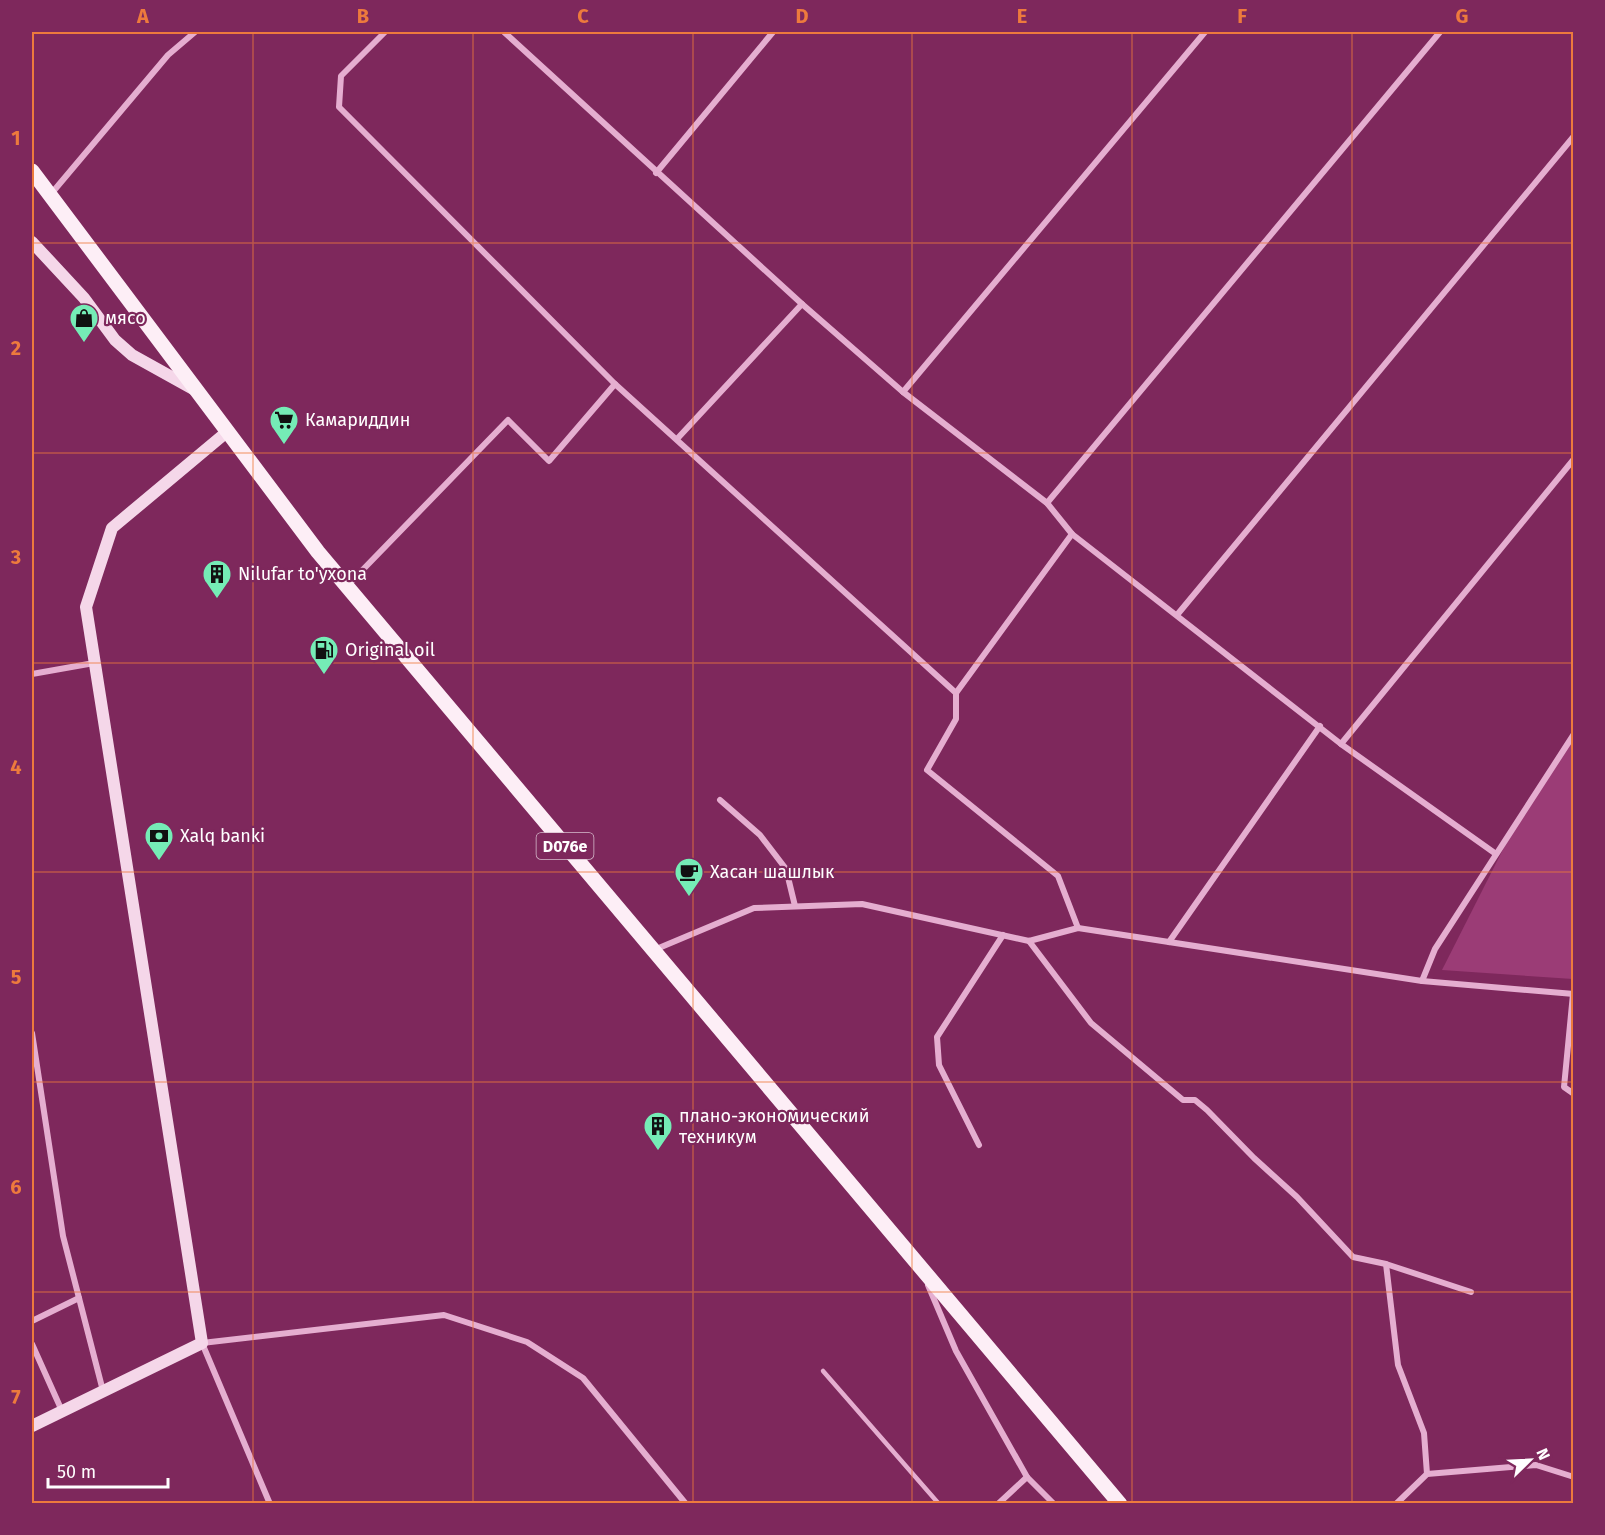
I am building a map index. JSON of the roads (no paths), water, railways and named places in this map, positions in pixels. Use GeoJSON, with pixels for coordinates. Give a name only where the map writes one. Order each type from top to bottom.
{"type":"FeatureCollection","features":[{"type":"Feature","properties":{"kind":"main road","name":"D076e"},"geometry":{"type":"LineString","coordinates":[[32,171],[318,552],[1120,1503]]}},
{"type":"Feature","properties":{"kind":"street"},"geometry":{"type":"LineString","coordinates":[[51,194],[168,56],[195,32]]}},
{"type":"Feature","properties":{"kind":"street"},"geometry":{"type":"LineString","coordinates":[[385,32],[341,76],[339,107],[615,384],[956,693]]}},
{"type":"Feature","properties":{"kind":"street"},"geometry":{"type":"LineString","coordinates":[[506,32],[656,173],[802,304],[903,392],[1047,503],[1072,534],[1341,744],[1496,854]]}},
{"type":"Feature","properties":{"kind":"street"},"geometry":{"type":"LineString","coordinates":[[656,173],[773,32]]}},
{"type":"Feature","properties":{"kind":"street"},"geometry":{"type":"LineString","coordinates":[[903,392],[1205,32]]}},
{"type":"Feature","properties":{"kind":"street"},"geometry":{"type":"LineString","coordinates":[[1047,503],[1440,32]]}},
{"type":"Feature","properties":{"kind":"street"},"geometry":{"type":"LineString","coordinates":[[1177,615],[1574,136]]}},
{"type":"Feature","properties":{"kind":"street"},"geometry":{"type":"LineString","coordinates":[[32,242],[84,298],[115,340],[132,355],[200,393]]}},
{"type":"Feature","properties":{"kind":"street"},"geometry":{"type":"LineString","coordinates":[[677,439],[802,304]]}},
{"type":"Feature","properties":{"kind":"street"},"geometry":{"type":"LineString","coordinates":[[346,586],[508,420],[549,461],[615,384]]}},
{"type":"Feature","properties":{"kind":"street"},"geometry":{"type":"LineString","coordinates":[[228,431],[112,528],[86,607],[202,1343],[270,1503]]}},
{"type":"Feature","properties":{"kind":"street"},"geometry":{"type":"LineString","coordinates":[[1341,744],[1574,459]]}},
{"type":"Feature","properties":{"kind":"street"},"geometry":{"type":"LineString","coordinates":[[1072,534],[956,693],[956,719],[927,770],[1058,876],[1078,928]]}},
{"type":"Feature","properties":{"kind":"street"},"geometry":{"type":"LineString","coordinates":[[32,674],[94,663]]}},
{"type":"Feature","properties":{"kind":"street"},"geometry":{"type":"LineString","coordinates":[[1169,942],[1320,726]]}},
{"type":"Feature","properties":{"kind":"street"},"geometry":{"type":"LineString","coordinates":[[1422,981],[1435,949],[1574,734]]}},
{"type":"Feature","properties":{"kind":"street"},"geometry":{"type":"LineString","coordinates":[[720,800],[760,835],[786,869],[795,906]]}},
{"type":"Feature","properties":{"kind":"street"},"geometry":{"type":"LineString","coordinates":[[653,950],[754,908],[862,904],[1029,941],[1078,928],[1422,981],[1573,994],[1564,1087],[1574,1094]]}},
{"type":"Feature","properties":{"kind":"street"},"geometry":{"type":"LineString","coordinates":[[979,1145],[939,1065],[937,1037],[1003,935]]}},
{"type":"Feature","properties":{"kind":"street"},"geometry":{"type":"LineString","coordinates":[[1029,941],[1091,1023],[1183,1100],[1195,1100],[1208,1110],[1254,1158],[1297,1197],[1353,1257],[1386,1264],[1471,1292]]}},
{"type":"Feature","properties":{"kind":"street"},"geometry":{"type":"LineString","coordinates":[[32,1033],[63,1236],[103,1392]]}},
{"type":"Feature","properties":{"kind":"street"},"geometry":{"type":"LineString","coordinates":[[1386,1264],[1398,1365],[1424,1433],[1427,1474]]}},
{"type":"Feature","properties":{"kind":"street"},"geometry":{"type":"LineString","coordinates":[[922,1271],[956,1351],[1027,1477],[1054,1503]]}},
{"type":"Feature","properties":{"kind":"street"},"geometry":{"type":"LineString","coordinates":[[32,1321],[79,1298]]}},
{"type":"Feature","properties":{"kind":"street"},"geometry":{"type":"LineString","coordinates":[[32,1426],[202,1343],[444,1315],[527,1342],[583,1378],[686,1503]]}},
{"type":"Feature","properties":{"kind":"street"},"geometry":{"type":"LineString","coordinates":[[32,1344],[62,1411]]}},
{"type":"Feature","properties":{"kind":"street"},"geometry":{"type":"LineString","coordinates":[[1396,1503],[1427,1474],[1536,1465],[1574,1477]]}},
{"type":"Feature","properties":{"kind":"street"},"geometry":{"type":"LineString","coordinates":[[998,1503],[1027,1477]]}},
{"type":"Feature","properties":{"kind":"lane"},"geometry":{"type":"LineString","coordinates":[[823,1371],[939,1503]]}},
{"type":"Feature","properties":{"kind":"place","name":"мясо"},"geometry":{"type":"Point","coordinates":[84,344]}},
{"type":"Feature","properties":{"kind":"place","name":"Камариддин"},"geometry":{"type":"Point","coordinates":[284,446]}},
{"type":"Feature","properties":{"kind":"place","name":"Nilufar to'yxona"},"geometry":{"type":"Point","coordinates":[217,600]}},
{"type":"Feature","properties":{"kind":"place","name":"Original oil"},"geometry":{"type":"Point","coordinates":[324,676]}},
{"type":"Feature","properties":{"kind":"place","name":"Xalq banki"},"geometry":{"type":"Point","coordinates":[159,862]}},
{"type":"Feature","properties":{"kind":"place","name":"Хасан шашлык"},"geometry":{"type":"Point","coordinates":[689,898]}},
{"type":"Feature","properties":{"kind":"place","name":"плано-экономический техникум"},"geometry":{"type":"Point","coordinates":[658,1152]}}]}
